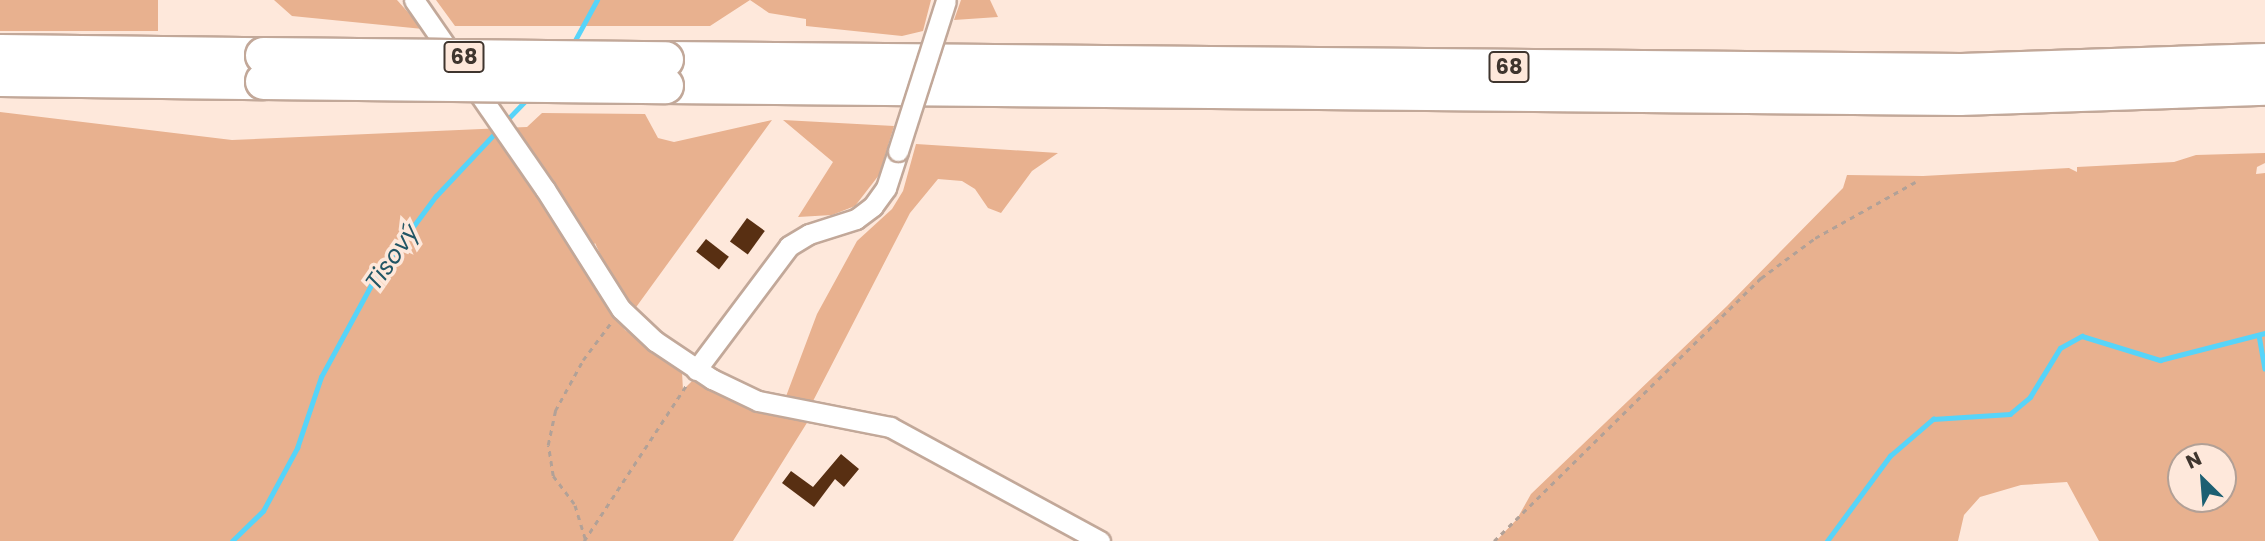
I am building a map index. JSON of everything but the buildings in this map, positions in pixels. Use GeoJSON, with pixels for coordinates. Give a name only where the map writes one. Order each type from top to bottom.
{"type":"FeatureCollection","features":[{"type":"Feature","properties":{"kind":"highway","name":"68"},"geometry":{"type":"LineString","coordinates":[[0,52],[263,68]]}},
{"type":"Feature","properties":{"kind":"highway","name":"68"},"geometry":{"type":"LineString","coordinates":[[665,72],[1961,71],[2265,61]]}},
{"type":"Feature","properties":{"kind":"highway","name":"68"},"geometry":{"type":"LineString","coordinates":[[0,78],[263,68],[665,72],[1959,97],[2265,87]]}},
{"type":"Feature","properties":{"kind":"street"},"geometry":{"type":"LineString","coordinates":[[414,0],[545,190],[621,309],[696,370],[758,401],[890,427],[1100,541]]}},
{"type":"Feature","properties":{"kind":"street"},"geometry":{"type":"LineString","coordinates":[[696,370],[789,246],[809,234],[856,219],[873,206],[886,188],[946,1]]}},
{"type":"Feature","properties":{"kind":"path"},"geometry":{"type":"LineString","coordinates":[[1494,541],[1761,278],[1815,238],[1915,182]]}},
{"type":"Feature","properties":{"kind":"path"},"geometry":{"type":"LineString","coordinates":[[585,540],[574,504],[553,476],[548,445],[555,411],[583,360],[621,309]]}},
{"type":"Feature","properties":{"kind":"path"},"geometry":{"type":"LineString","coordinates":[[585,540],[696,370]]}},
{"type":"Feature","properties":{"kind":"shaded area"},"geometry":{"type":"Polygon","coordinates":[[[0,0],[158,0],[158,31],[0,31],[0,0]]]}},
{"type":"Feature","properties":{"kind":"shaded area"},"geometry":{"type":"Polygon","coordinates":[[[274,0],[397,0],[423,29],[292,16],[274,0]]]}},
{"type":"Feature","properties":{"kind":"shaded area"},"geometry":{"type":"Polygon","coordinates":[[[436,0],[750,0],[710,26],[455,26],[436,0]]]}},
{"type":"Feature","properties":{"kind":"shaded area"},"geometry":{"type":"Polygon","coordinates":[[[750,0],[931,0],[923,31],[902,36],[806,26],[806,19],[769,13],[750,0]]]}},
{"type":"Feature","properties":{"kind":"shaded area"},"geometry":{"type":"Polygon","coordinates":[[[961,0],[990,0],[998,17],[954,20],[961,0]]]}},
{"type":"Feature","properties":{"kind":"shaded area"},"geometry":{"type":"Polygon","coordinates":[[[0,112],[232,140],[527,127],[542,113],[645,114],[658,138],[674,142],[772,120],[634,310],[618,292],[595,243],[581,266],[625,330],[682,372],[683,390],[694,379],[810,418],[733,541],[0,541],[0,112]]]}},
{"type":"Feature","properties":{"kind":"shaded area"},"geometry":{"type":"Polygon","coordinates":[[[783,120],[894,126],[879,175],[855,206],[832,215],[798,217],[833,162],[783,120]]]}},
{"type":"Feature","properties":{"kind":"shaded area"},"geometry":{"type":"Polygon","coordinates":[[[916,144],[1058,153],[1032,171],[1001,213],[988,208],[975,189],[962,181],[938,179],[910,213],[812,403],[785,399],[817,314],[857,241],[892,209],[903,191],[916,144]]]}},
{"type":"Feature","properties":{"kind":"shaded area"},"geometry":{"type":"Polygon","coordinates":[[[2265,153],[2265,163],[2257,167],[2256,174],[2265,173],[2265,541],[2099,541],[2067,482],[2021,485],[1980,497],[1964,515],[1958,541],[1496,541],[1517,519],[1531,494],[1727,306],[1843,188],[1847,175],[1923,176],[2069,168],[2077,172],[2077,167],[2174,162],[2196,155],[2265,153]]]}},
{"type":"Feature","properties":{"kind":"waterway","name":"Tisový"},"geometry":{"type":"LineString","coordinates":[[573,44],[597,0]]}},
{"type":"Feature","properties":{"kind":"waterway","name":"Tisový"},"geometry":{"type":"LineString","coordinates":[[504,123],[527,99]]}},
{"type":"Feature","properties":{"kind":"waterway","name":"Tisový"},"geometry":{"type":"LineString","coordinates":[[232,541],[263,511],[297,448],[321,377],[375,278],[436,196],[498,130]]}},
{"type":"Feature","properties":{"kind":"waterway"},"geometry":{"type":"LineString","coordinates":[[1827,541],[1890,456],[1933,419],[2010,414],[2030,397],[2060,348],[2082,336],[2160,360],[2265,333]]}},
{"type":"Feature","properties":{"kind":"waterway"},"geometry":{"type":"LineString","coordinates":[[2259,335],[2265,368]]}}]}
